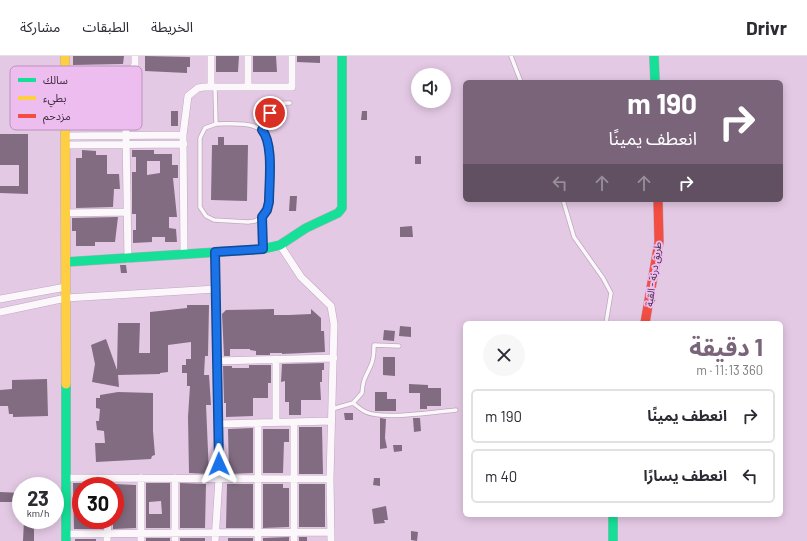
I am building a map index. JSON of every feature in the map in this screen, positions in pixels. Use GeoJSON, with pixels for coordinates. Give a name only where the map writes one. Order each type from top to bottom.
{"type":"FeatureCollection","features":[{"type":"Feature","properties":{"kind":"street"},"geometry":{"type":"LineString","coordinates":[[65,56],[66,66]]}},
{"type":"Feature","properties":{"kind":"street"},"geometry":{"type":"LineString","coordinates":[[211,56],[213,87]]}},
{"type":"Feature","properties":{"kind":"street"},"geometry":{"type":"LineString","coordinates":[[248,56],[248,87]]}},
{"type":"Feature","properties":{"kind":"street"},"geometry":{"type":"LineString","coordinates":[[184,254],[183,134],[188,96],[198,88],[292,87],[292,56]]}},
{"type":"Feature","properties":{"kind":"street"},"geometry":{"type":"LineString","coordinates":[[66,262],[263,249],[280,245],[306,228],[338,213],[342,208],[342,56]]}},
{"type":"Feature","properties":{"kind":"street"},"geometry":{"type":"LineString","coordinates":[[654,56],[655,80]]}},
{"type":"Feature","properties":{"kind":"street"},"geometry":{"type":"LineString","coordinates":[[66,130],[66,538],[175,537],[215,533],[331,532]]}},
{"type":"Feature","properties":{"kind":"street"},"geometry":{"type":"LineString","coordinates":[[126,130],[128,259]]}},
{"type":"Feature","properties":{"kind":"street"},"geometry":{"type":"LineString","coordinates":[[66,140],[183,134]]}},
{"type":"Feature","properties":{"kind":"street"},"geometry":{"type":"LineString","coordinates":[[66,140],[126,144],[184,144]]}},
{"type":"Feature","properties":{"kind":"street","name":"طريق درنة - القبة"},"geometry":{"type":"LineString","coordinates":[[645,321],[659,242],[658,202]]}},
{"type":"Feature","properties":{"kind":"street"},"geometry":{"type":"LineString","coordinates":[[66,213],[127,212]]}},
{"type":"Feature","properties":{"kind":"street"},"geometry":{"type":"LineString","coordinates":[[280,245],[301,277],[331,306],[334,324],[330,479],[331,541]]}},
{"type":"Feature","properties":{"kind":"street"},"geometry":{"type":"LineString","coordinates":[[215,252],[220,478],[215,541]]}},
{"type":"Feature","properties":{"kind":"street"},"geometry":{"type":"LineString","coordinates":[[0,299],[66,287]]}},
{"type":"Feature","properties":{"kind":"street"},"geometry":{"type":"LineString","coordinates":[[0,312],[66,298],[216,289]]}},
{"type":"Feature","properties":{"kind":"street"},"geometry":{"type":"LineString","coordinates":[[217,361],[334,358]]}},
{"type":"Feature","properties":{"kind":"street"},"geometry":{"type":"LineString","coordinates":[[276,359],[276,422]]}},
{"type":"Feature","properties":{"kind":"street"},"geometry":{"type":"LineString","coordinates":[[218,424],[331,421]]}},
{"type":"Feature","properties":{"kind":"street"},"geometry":{"type":"LineString","coordinates":[[294,422],[294,541]]}},
{"type":"Feature","properties":{"kind":"street"},"geometry":{"type":"LineString","coordinates":[[258,423],[258,541]]}},
{"type":"Feature","properties":{"kind":"street"},"geometry":{"type":"LineString","coordinates":[[124,478],[258,477],[330,479]]}},
{"type":"Feature","properties":{"kind":"street"},"geometry":{"type":"LineString","coordinates":[[66,478],[72,478]]}},
{"type":"Feature","properties":{"kind":"street"},"geometry":{"type":"LineString","coordinates":[[141,478],[141,537]]}},
{"type":"Feature","properties":{"kind":"street"},"geometry":{"type":"LineString","coordinates":[[175,478],[175,537]]}},
{"type":"Feature","properties":{"kind":"street"},"geometry":{"type":"LineString","coordinates":[[612,517],[613,541]]}},
{"type":"Feature","properties":{"kind":"lane"},"geometry":{"type":"LineString","coordinates":[[511,56],[520,80]]}},
{"type":"Feature","properties":{"kind":"lane"},"geometry":{"type":"LineString","coordinates":[[213,87],[216,124]]}},
{"type":"Feature","properties":{"kind":"lane"},"geometry":{"type":"LineString","coordinates":[[262,104],[290,103]]}},
{"type":"Feature","properties":{"kind":"lane"},"geometry":{"type":"LineString","coordinates":[[262,130],[273,104]]}},
{"type":"Feature","properties":{"kind":"lane"},"geometry":{"type":"LineString","coordinates":[[262,217],[252,222],[214,220],[206,216],[202,210],[200,203],[200,138],[206,128],[216,124],[251,125],[262,130],[267,138],[269,147],[268,206],[262,217],[263,249]]}},
{"type":"Feature","properties":{"kind":"lane"},"geometry":{"type":"LineString","coordinates":[[563,202],[574,237],[603,278],[611,293],[606,321]]}},
{"type":"Feature","properties":{"kind":"lane"},"geometry":{"type":"LineString","coordinates":[[331,409],[353,403],[362,393],[366,372],[371,365],[374,345],[399,346]]}},
{"type":"Feature","properties":{"kind":"lane"},"geometry":{"type":"LineString","coordinates":[[353,403],[366,412],[380,416],[456,410]]}},
{"type":"Feature","properties":{"kind":"building"},"geometry":{"type":"Polygon","coordinates":[[[73,56],[124,56],[123,64],[73,65],[73,56]]]}},
{"type":"Feature","properties":{"kind":"building"},"geometry":{"type":"Polygon","coordinates":[[[145,56],[190,57],[190,67],[187,67],[187,73],[145,71],[145,56]]]}},
{"type":"Feature","properties":{"kind":"building"},"geometry":{"type":"Polygon","coordinates":[[[216,56],[239,56],[238,72],[216,72],[216,56]]]}},
{"type":"Feature","properties":{"kind":"building"},"geometry":{"type":"Polygon","coordinates":[[[253,56],[276,56],[277,72],[253,72],[253,56]]]}},
{"type":"Feature","properties":{"kind":"building"},"geometry":{"type":"Polygon","coordinates":[[[297,56],[320,56],[320,63],[297,62],[297,56]]]}},
{"type":"Feature","properties":{"kind":"building"},"geometry":{"type":"Polygon","coordinates":[[[171,111],[178,111],[178,126],[171,126],[171,111]]]}},
{"type":"Feature","properties":{"kind":"building"},"geometry":{"type":"Polygon","coordinates":[[[362,111],[367,111],[367,120],[361,120],[362,111]]]}},
{"type":"Feature","properties":{"kind":"building"},"geometry":{"type":"Polygon","coordinates":[[[0,134],[28,134],[28,194],[0,193],[0,186],[19,186],[19,165],[0,165],[0,134]]]}},
{"type":"Feature","properties":{"kind":"building"},"geometry":{"type":"Polygon","coordinates":[[[218,137],[224,137],[224,145],[248,145],[247,201],[211,200],[212,145],[218,145],[218,137]]]}},
{"type":"Feature","properties":{"kind":"building"},"geometry":{"type":"Polygon","coordinates":[[[82,150],[96,151],[96,155],[107,155],[107,174],[119,174],[120,189],[114,189],[113,207],[76,208],[76,158],[82,158],[82,150]]]}},
{"type":"Feature","properties":{"kind":"building"},"geometry":{"type":"Polygon","coordinates":[[[132,150],[154,150],[154,154],[172,154],[172,165],[178,165],[178,178],[173,178],[177,217],[169,217],[169,228],[176,229],[177,242],[165,242],[165,237],[152,237],[152,242],[133,243],[133,230],[136,230],[136,214],[132,214],[132,172],[136,172],[136,157],[132,157],[132,150]],[[147,161],[147,175],[160,173],[160,161],[147,161]]]}},
{"type":"Feature","properties":{"kind":"building"},"geometry":{"type":"Polygon","coordinates":[[[415,156],[421,156],[421,164],[415,164],[415,156]]]}},
{"type":"Feature","properties":{"kind":"building"},"geometry":{"type":"Polygon","coordinates":[[[290,196],[297,196],[296,211],[289,211],[290,196]]]}},
{"type":"Feature","properties":{"kind":"building"},"geometry":{"type":"Polygon","coordinates":[[[118,217],[115,242],[95,242],[95,246],[76,246],[76,231],[72,231],[72,218],[118,217]]]}},
{"type":"Feature","properties":{"kind":"building"},"geometry":{"type":"Polygon","coordinates":[[[412,226],[413,237],[400,237],[400,227],[412,226]]]}},
{"type":"Feature","properties":{"kind":"building"},"geometry":{"type":"Polygon","coordinates":[[[120,265],[126,265],[127,273],[121,273],[120,265]]]}},
{"type":"Feature","properties":{"kind":"building"},"geometry":{"type":"Polygon","coordinates":[[[187,305],[209,305],[208,356],[205,356],[204,375],[209,375],[211,405],[206,405],[209,474],[189,473],[188,417],[190,386],[187,386],[187,373],[182,373],[182,365],[186,365],[186,359],[191,359],[191,342],[168,345],[168,372],[160,374],[118,375],[119,387],[92,382],[95,364],[91,345],[106,339],[117,370],[118,323],[140,323],[139,353],[150,353],[150,312],[187,308],[187,305]]]}},
{"type":"Feature","properties":{"kind":"building"},"geometry":{"type":"Polygon","coordinates":[[[274,309],[274,315],[289,315],[311,314],[311,309],[321,318],[321,331],[324,331],[325,352],[282,354],[270,353],[270,355],[256,355],[256,351],[250,349],[230,349],[230,356],[224,356],[222,314],[226,310],[274,309]]]}},
{"type":"Feature","properties":{"kind":"building"},"geometry":{"type":"Polygon","coordinates":[[[400,326],[411,327],[411,337],[399,336],[400,326]]]}},
{"type":"Feature","properties":{"kind":"building"},"geometry":{"type":"Polygon","coordinates":[[[384,330],[395,331],[394,341],[383,340],[384,330]]]}},
{"type":"Feature","properties":{"kind":"building"},"geometry":{"type":"Polygon","coordinates":[[[383,357],[395,357],[395,376],[383,375],[383,357]]]}},
{"type":"Feature","properties":{"kind":"building"},"geometry":{"type":"Polygon","coordinates":[[[324,363],[324,370],[322,370],[322,382],[320,382],[321,400],[301,400],[301,415],[289,415],[289,402],[285,402],[285,381],[281,382],[282,364],[324,363]]]}},
{"type":"Feature","properties":{"kind":"building"},"geometry":{"type":"Polygon","coordinates":[[[249,365],[271,365],[271,383],[268,383],[268,398],[253,398],[253,416],[226,417],[223,366],[232,366],[232,368],[249,368],[249,365]]]}},
{"type":"Feature","properties":{"kind":"building"},"geometry":{"type":"Polygon","coordinates":[[[47,379],[48,416],[13,417],[13,414],[9,414],[8,406],[0,406],[0,390],[12,389],[12,380],[47,379]]]}},
{"type":"Feature","properties":{"kind":"building"},"geometry":{"type":"Polygon","coordinates":[[[409,384],[428,385],[428,388],[441,388],[441,406],[427,406],[427,409],[420,409],[420,393],[409,393],[409,384]]]}},
{"type":"Feature","properties":{"kind":"building"},"geometry":{"type":"Polygon","coordinates":[[[118,392],[153,393],[153,431],[155,455],[152,456],[151,459],[96,462],[95,443],[105,443],[104,431],[97,430],[96,421],[99,421],[100,409],[96,408],[96,398],[100,398],[100,395],[118,392]]]}},
{"type":"Feature","properties":{"kind":"building"},"geometry":{"type":"Polygon","coordinates":[[[375,392],[387,392],[387,399],[396,399],[396,411],[375,411],[375,392]]]}},
{"type":"Feature","properties":{"kind":"building"},"geometry":{"type":"Polygon","coordinates":[[[344,413],[353,413],[353,420],[345,420],[344,413]]]}},
{"type":"Feature","properties":{"kind":"building"},"geometry":{"type":"Polygon","coordinates":[[[380,418],[386,419],[385,438],[387,448],[380,449],[380,418]]]}},
{"type":"Feature","properties":{"kind":"building"},"geometry":{"type":"Polygon","coordinates":[[[413,418],[420,418],[421,431],[414,432],[413,418]]]}},
{"type":"Feature","properties":{"kind":"building"},"geometry":{"type":"Polygon","coordinates":[[[299,427],[322,427],[323,474],[299,474],[299,427]]]}},
{"type":"Feature","properties":{"kind":"building"},"geometry":{"type":"Polygon","coordinates":[[[253,428],[253,473],[229,474],[228,429],[253,428]]]}},
{"type":"Feature","properties":{"kind":"building"},"geometry":{"type":"Polygon","coordinates":[[[263,429],[289,429],[289,442],[284,442],[283,473],[263,473],[263,429]]]}},
{"type":"Feature","properties":{"kind":"building"},"geometry":{"type":"Polygon","coordinates":[[[393,445],[402,445],[402,451],[394,452],[393,445]]]}},
{"type":"Feature","properties":{"kind":"building"},"geometry":{"type":"Polygon","coordinates":[[[374,478],[380,478],[380,486],[373,485],[374,478]]]}},
{"type":"Feature","properties":{"kind":"building"},"geometry":{"type":"Polygon","coordinates":[[[146,483],[170,483],[170,528],[146,528],[146,483]],[[161,501],[149,502],[149,514],[162,514],[161,501]]]}},
{"type":"Feature","properties":{"kind":"building"},"geometry":{"type":"Polygon","coordinates":[[[180,483],[206,484],[205,528],[180,528],[180,483]]]}},
{"type":"Feature","properties":{"kind":"building"},"geometry":{"type":"Polygon","coordinates":[[[124,484],[136,485],[136,528],[124,529],[124,484]]]}},
{"type":"Feature","properties":{"kind":"building"},"geometry":{"type":"Polygon","coordinates":[[[227,484],[253,484],[253,528],[226,528],[227,484]]]}},
{"type":"Feature","properties":{"kind":"building"},"geometry":{"type":"Polygon","coordinates":[[[263,484],[283,484],[283,488],[289,488],[289,527],[263,528],[263,484]]]}},
{"type":"Feature","properties":{"kind":"building"},"geometry":{"type":"Polygon","coordinates":[[[299,484],[325,484],[325,527],[299,527],[299,484]]]}},
{"type":"Feature","properties":{"kind":"building"},"geometry":{"type":"Polygon","coordinates":[[[0,492],[12,493],[12,502],[0,502],[0,492]]]}},
{"type":"Feature","properties":{"kind":"building"},"geometry":{"type":"Polygon","coordinates":[[[386,506],[388,520],[384,520],[385,523],[374,524],[372,509],[386,506]]]}},
{"type":"Feature","properties":{"kind":"building"},"geometry":{"type":"Polygon","coordinates":[[[24,529],[34,529],[34,541],[23,541],[24,529]]]}},
{"type":"Feature","properties":{"kind":"building"},"geometry":{"type":"Polygon","coordinates":[[[411,531],[418,532],[417,541],[411,540],[411,531]]]}},
{"type":"Feature","properties":{"kind":"building"},"geometry":{"type":"Polygon","coordinates":[[[289,537],[289,541],[263,541],[263,538],[289,537]]]}},
{"type":"Feature","properties":{"kind":"building"},"geometry":{"type":"Polygon","coordinates":[[[299,537],[307,537],[307,541],[299,541],[299,537]]]}},
{"type":"Feature","properties":{"kind":"building"},"geometry":{"type":"Polygon","coordinates":[[[146,538],[170,538],[170,541],[146,541],[146,538]]]}},
{"type":"Feature","properties":{"kind":"building"},"geometry":{"type":"Polygon","coordinates":[[[180,538],[205,538],[205,541],[180,541],[180,538]]]}},
{"type":"Feature","properties":{"kind":"building"},"geometry":{"type":"Polygon","coordinates":[[[228,538],[253,538],[253,541],[228,541],[228,538]]]}},
{"type":"Feature","properties":{"kind":"building"},"geometry":{"type":"Polygon","coordinates":[[[75,539],[96,539],[96,541],[75,541],[75,539]]]}},
{"type":"Feature","properties":{"kind":"traffic: fast"},"geometry":{"type":"LineString","coordinates":[[66,262],[263,249],[280,245],[306,228],[338,213],[342,208],[342,56]]}},
{"type":"Feature","properties":{"kind":"traffic: fast"},"geometry":{"type":"LineString","coordinates":[[654,56],[655,80]]}},
{"type":"Feature","properties":{"kind":"traffic: fast"},"geometry":{"type":"LineString","coordinates":[[66,384],[66,541]]}},
{"type":"Feature","properties":{"kind":"traffic: fast"},"geometry":{"type":"LineString","coordinates":[[613,517],[613,541]]}},
{"type":"Feature","properties":{"kind":"traffic: slow"},"geometry":{"type":"LineString","coordinates":[[65,56],[65,66]]}},
{"type":"Feature","properties":{"kind":"traffic: slow"},"geometry":{"type":"LineString","coordinates":[[65,130],[66,384]]}},
{"type":"Feature","properties":{"kind":"traffic: jam"},"geometry":{"type":"LineString","coordinates":[[645,321],[659,242],[658,202]]}},
{"type":"Feature","properties":{"kind":"route"},"geometry":{"type":"LineString","coordinates":[[219,464],[215,252],[263,249],[262,217],[267,210],[269,202],[269,147],[267,138],[262,130],[270,113]]}}]}
